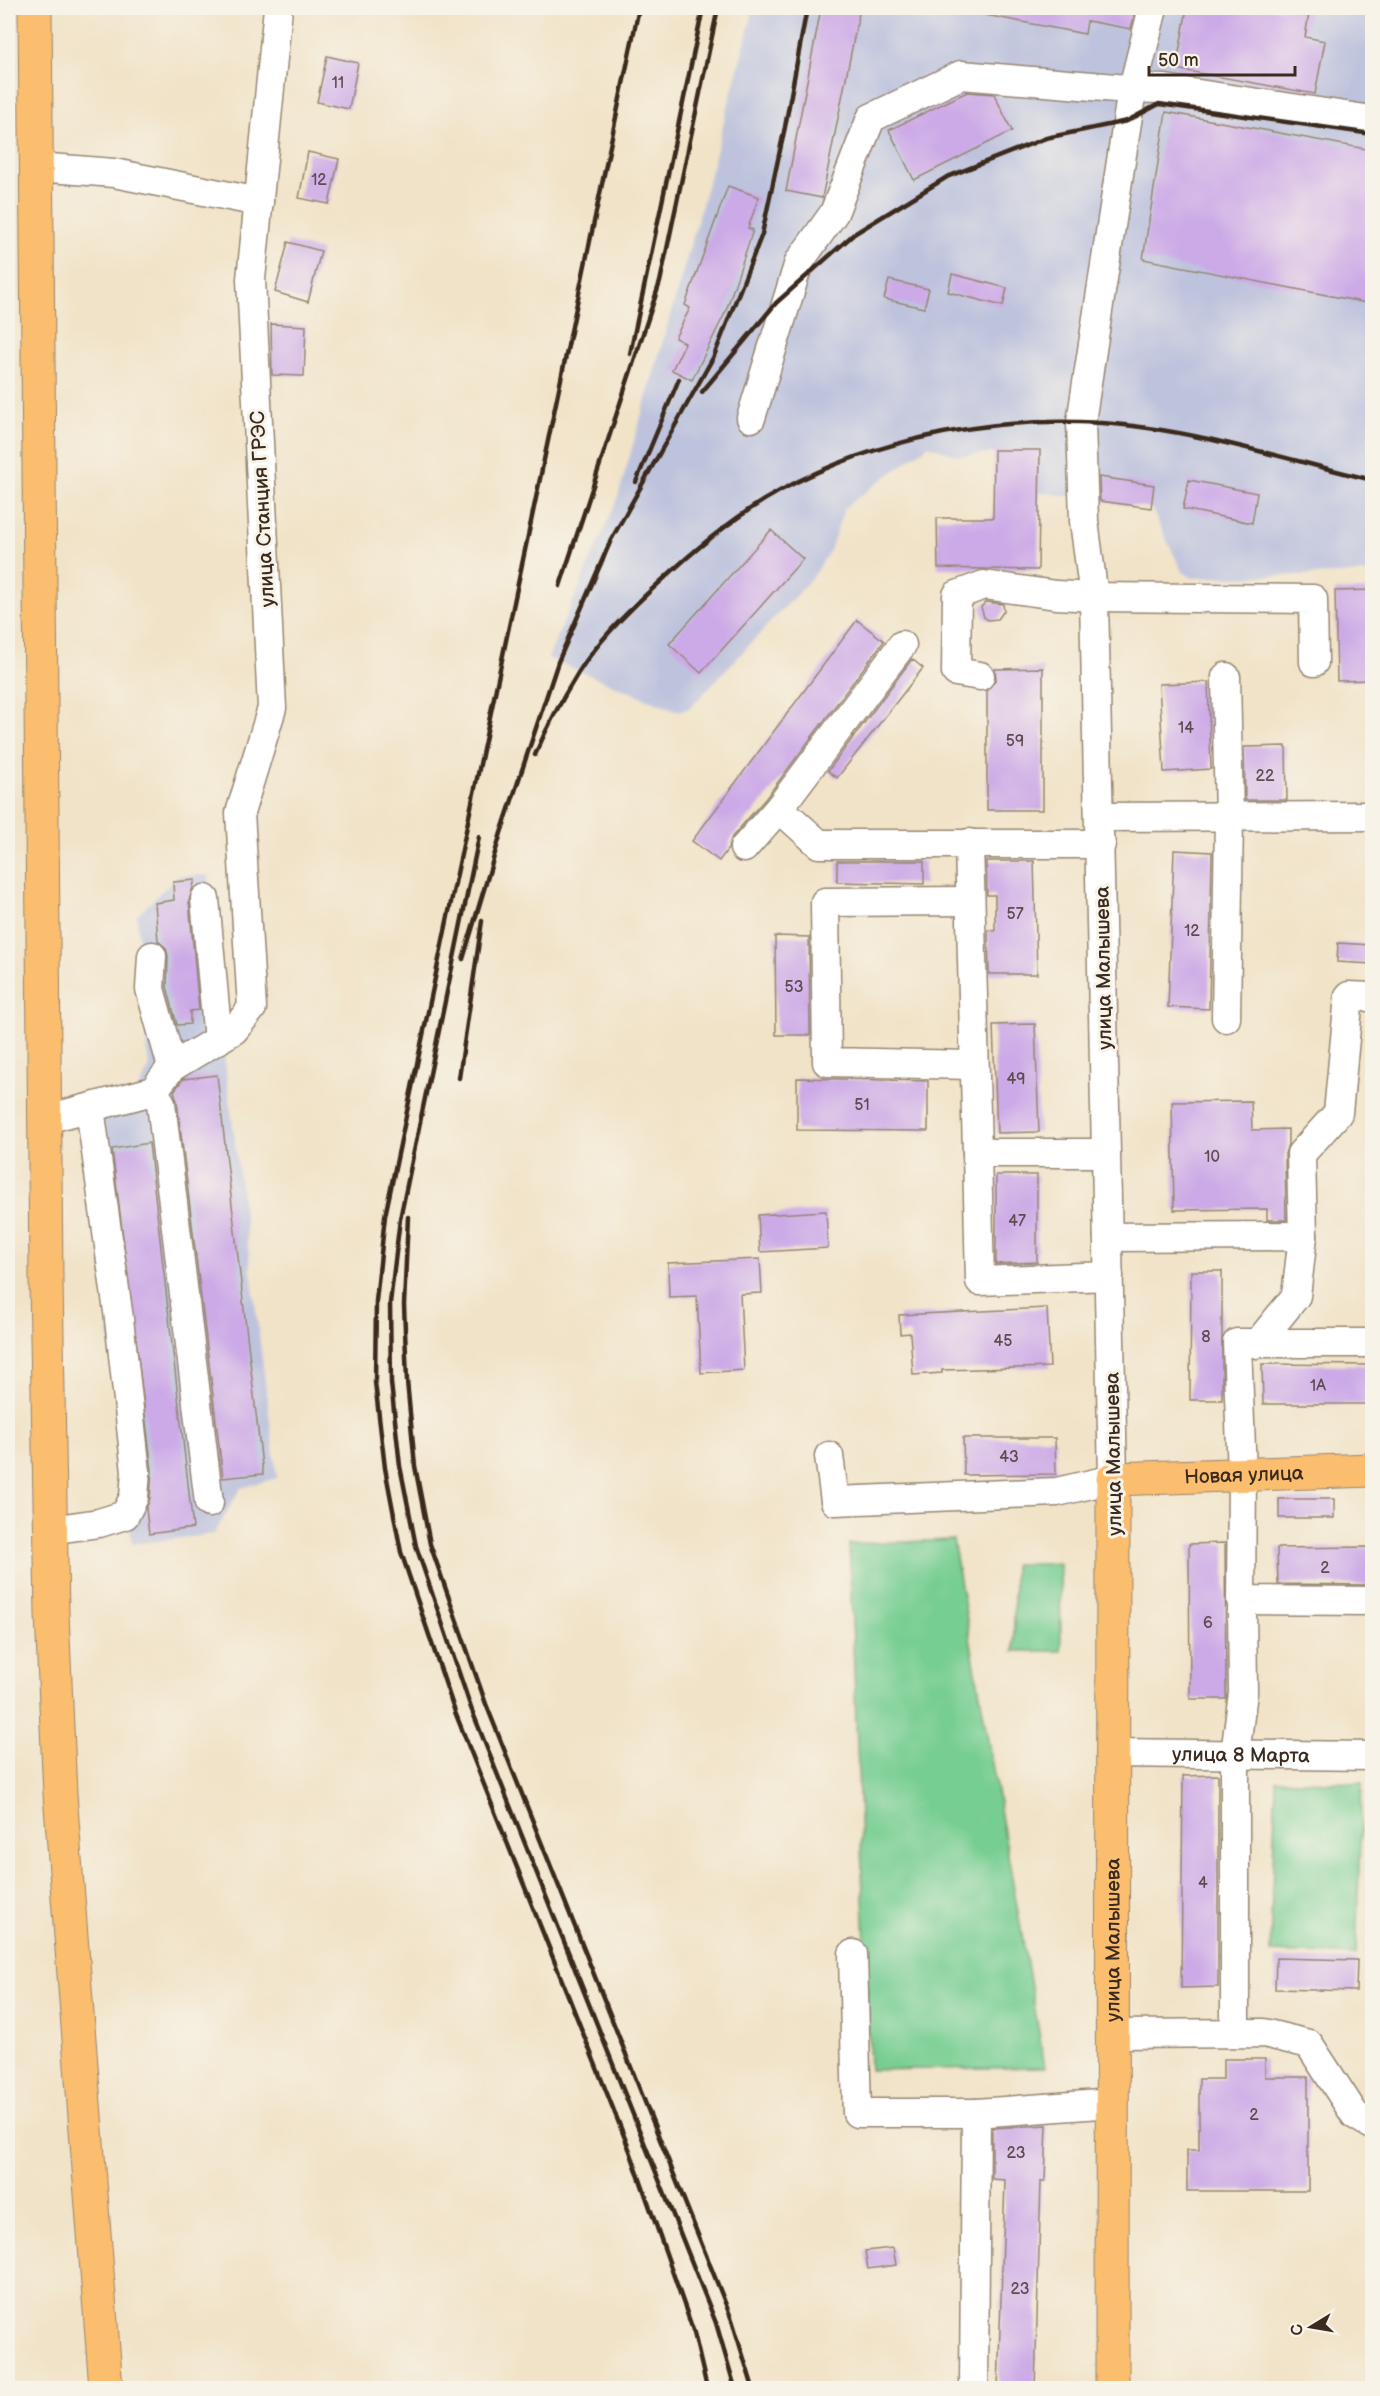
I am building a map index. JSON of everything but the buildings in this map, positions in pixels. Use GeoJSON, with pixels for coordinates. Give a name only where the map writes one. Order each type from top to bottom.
{"type":"FeatureCollection","features":[{"type":"Feature","properties":{"kind":"main road"},"geometry":{"type":"LineString","coordinates":[[35,8],[50,1530],[60,1794],[106,2388]]}},
{"type":"Feature","properties":{"kind":"main road","name":"Новая улица"},"geometry":{"type":"LineString","coordinates":[[1113,1479],[1372,1470]]}},
{"type":"Feature","properties":{"kind":"main road","name":"улица Малышева"},"geometry":{"type":"LineString","coordinates":[[1112,2388],[1113,1479]]}},
{"type":"Feature","properties":{"kind":"street","name":"улица Станция ГРЭС"},"geometry":{"type":"LineString","coordinates":[[218,1040],[234,1030],[252,1008],[240,813],[272,708],[250,279],[278,8]]}},
{"type":"Feature","properties":{"kind":"street","name":"улица Малышева"},"geometry":{"type":"LineString","coordinates":[[1113,1479],[1094,597],[1084,521],[1081,422],[1133,88],[1153,8]]}},
{"type":"Feature","properties":{"kind":"street"},"geometry":{"type":"LineString","coordinates":[[751,418],[799,262],[834,213],[871,118],[961,75],[1133,88],[1165,88],[1372,120]]}},
{"type":"Feature","properties":{"kind":"street"},"geometry":{"type":"LineString","coordinates":[[37,167],[114,174],[259,202]]}},
{"type":"Feature","properties":{"kind":"street"},"geometry":{"type":"LineString","coordinates":[[980,676],[956,672],[957,595],[984,585],[1056,595],[1094,597],[1313,599],[1314,662]]}},
{"type":"Feature","properties":{"kind":"street"},"geometry":{"type":"LineString","coordinates":[[744,848],[779,808],[902,645]]}},
{"type":"Feature","properties":{"kind":"street"},"geometry":{"type":"LineString","coordinates":[[1226,677],[1229,817],[1226,1018]]}},
{"type":"Feature","properties":{"kind":"street"},"geometry":{"type":"LineString","coordinates":[[779,808],[819,844],[969,843],[1229,817],[1372,816]]}},
{"type":"Feature","properties":{"kind":"street"},"geometry":{"type":"LineString","coordinates":[[969,843],[980,1281],[1109,1276]]}},
{"type":"Feature","properties":{"kind":"street"},"geometry":{"type":"LineString","coordinates":[[46,1119],[153,1091],[172,1067],[218,1040],[205,900]]}},
{"type":"Feature","properties":{"kind":"street"},"geometry":{"type":"LineString","coordinates":[[969,901],[825,902],[827,1062],[973,1065]]}},
{"type":"Feature","properties":{"kind":"street"},"geometry":{"type":"LineString","coordinates":[[152,956],[150,989],[157,1021],[172,1067]]}},
{"type":"Feature","properties":{"kind":"street"},"geometry":{"type":"LineString","coordinates":[[1257,1344],[1296,1296],[1303,1236],[1301,1154],[1338,1113],[1349,996],[1372,997]]}},
{"type":"Feature","properties":{"kind":"street"},"geometry":{"type":"LineString","coordinates":[[153,1091],[161,1103],[209,1503]]}},
{"type":"Feature","properties":{"kind":"street"},"geometry":{"type":"LineString","coordinates":[[50,1530],[99,1523],[125,1515],[134,1497],[136,1472],[129,1402],[90,1108]]}},
{"type":"Feature","properties":{"kind":"street"},"geometry":{"type":"LineString","coordinates":[[977,1153],[1105,1153]]}},
{"type":"Feature","properties":{"kind":"street"},"geometry":{"type":"LineString","coordinates":[[1108,1238],[1303,1236]]}},
{"type":"Feature","properties":{"kind":"street"},"geometry":{"type":"LineString","coordinates":[[1372,1344],[1238,1343],[1242,1475],[1241,1600],[1372,1601]]}},
{"type":"Feature","properties":{"kind":"street"},"geometry":{"type":"LineString","coordinates":[[829,1456],[835,1501],[1057,1492],[1113,1479]]}},
{"type":"Feature","properties":{"kind":"street"},"geometry":{"type":"LineString","coordinates":[[1235,2033],[1235,1754],[1243,1693],[1242,1604]]}},
{"type":"Feature","properties":{"kind":"street","name":"улица 8 Марта"},"geometry":{"type":"LineString","coordinates":[[1112,1753],[1372,1756]]}},
{"type":"Feature","properties":{"kind":"street"},"geometry":{"type":"LineString","coordinates":[[853,1954],[857,2113],[976,2113],[1113,2103]]}},
{"type":"Feature","properties":{"kind":"street"},"geometry":{"type":"LineString","coordinates":[[1113,2034],[1264,2033],[1309,2044],[1355,2115],[1372,2125]]}},
{"type":"Feature","properties":{"kind":"street"},"geometry":{"type":"LineString","coordinates":[[974,2388],[976,2113]]}},
{"type":"Feature","properties":{"kind":"shaded area"},"geometry":{"type":"Polygon","coordinates":[[[754,8],[1372,8],[1372,573],[1192,578],[1182,571],[1151,508],[1039,492],[1040,450],[958,456],[929,445],[844,508],[830,550],[812,578],[689,709],[676,711],[548,658],[617,500],[700,212],[754,8]]]}},
{"type":"Feature","properties":{"kind":"shaded area"},"geometry":{"type":"Polygon","coordinates":[[[209,875],[228,1047],[224,1055],[277,1478],[241,1488],[214,1534],[132,1544],[86,1123],[125,1112],[149,1069],[137,915],[178,876],[209,875]]]}},
{"type":"Feature","properties":{"kind":"green space"},"geometry":{"type":"Polygon","coordinates":[[[953,1540],[1045,2067],[870,2070],[849,1544],[953,1540]]]}},
{"type":"Feature","properties":{"kind":"green space"},"geometry":{"type":"Polygon","coordinates":[[[1014,1564],[1060,1564],[1061,1651],[1014,1651],[1014,1564]]]}},
{"type":"Feature","properties":{"kind":"green space"},"geometry":{"type":"Polygon","coordinates":[[[1276,1780],[1362,1783],[1356,1955],[1270,1952],[1276,1780]]]}},
{"type":"Feature","properties":{"kind":"railway"},"geometry":{"type":"LineString","coordinates":[[639,8],[385,1216],[376,1301],[375,1382],[385,1468],[401,1552],[455,1712],[630,2151],[694,2333],[707,2388]]}},
{"type":"Feature","properties":{"kind":"railway"},"geometry":{"type":"LineString","coordinates":[[630,354],[703,8]]}},
{"type":"Feature","properties":{"kind":"railway"},"geometry":{"type":"LineString","coordinates":[[560,586],[660,282],[718,8]]}},
{"type":"Feature","properties":{"kind":"railway"},"geometry":{"type":"LineString","coordinates":[[463,959],[501,833],[558,662],[611,540],[714,356],[762,234],[807,8]]}},
{"type":"Feature","properties":{"kind":"railway"},"geometry":{"type":"LineString","coordinates":[[702,392],[776,303],[854,234],[947,177],[1046,138],[1127,121],[1159,104],[1372,134]]}},
{"type":"Feature","properties":{"kind":"railway"},"geometry":{"type":"LineString","coordinates":[[636,482],[679,379]]}},
{"type":"Feature","properties":{"kind":"railway"},"geometry":{"type":"LineString","coordinates":[[535,755],[586,660],[616,624],[672,571],[723,528],[764,500],[800,480],[876,450],[916,439],[998,425],[1039,422],[1116,424],[1227,443],[1372,480]]}},
{"type":"Feature","properties":{"kind":"railway"},"geometry":{"type":"LineString","coordinates":[[479,837],[400,1219],[390,1303],[391,1383],[400,1466],[416,1546],[471,1708],[716,2323],[735,2388]]}},
{"type":"Feature","properties":{"kind":"railway"},"geometry":{"type":"LineString","coordinates":[[459,1078],[482,921]]}},
{"type":"Feature","properties":{"kind":"railway"},"geometry":{"type":"LineString","coordinates":[[408,1217],[404,1305],[407,1381],[415,1466],[430,1544],[486,1704],[732,2320],[753,2388]]}}]}
